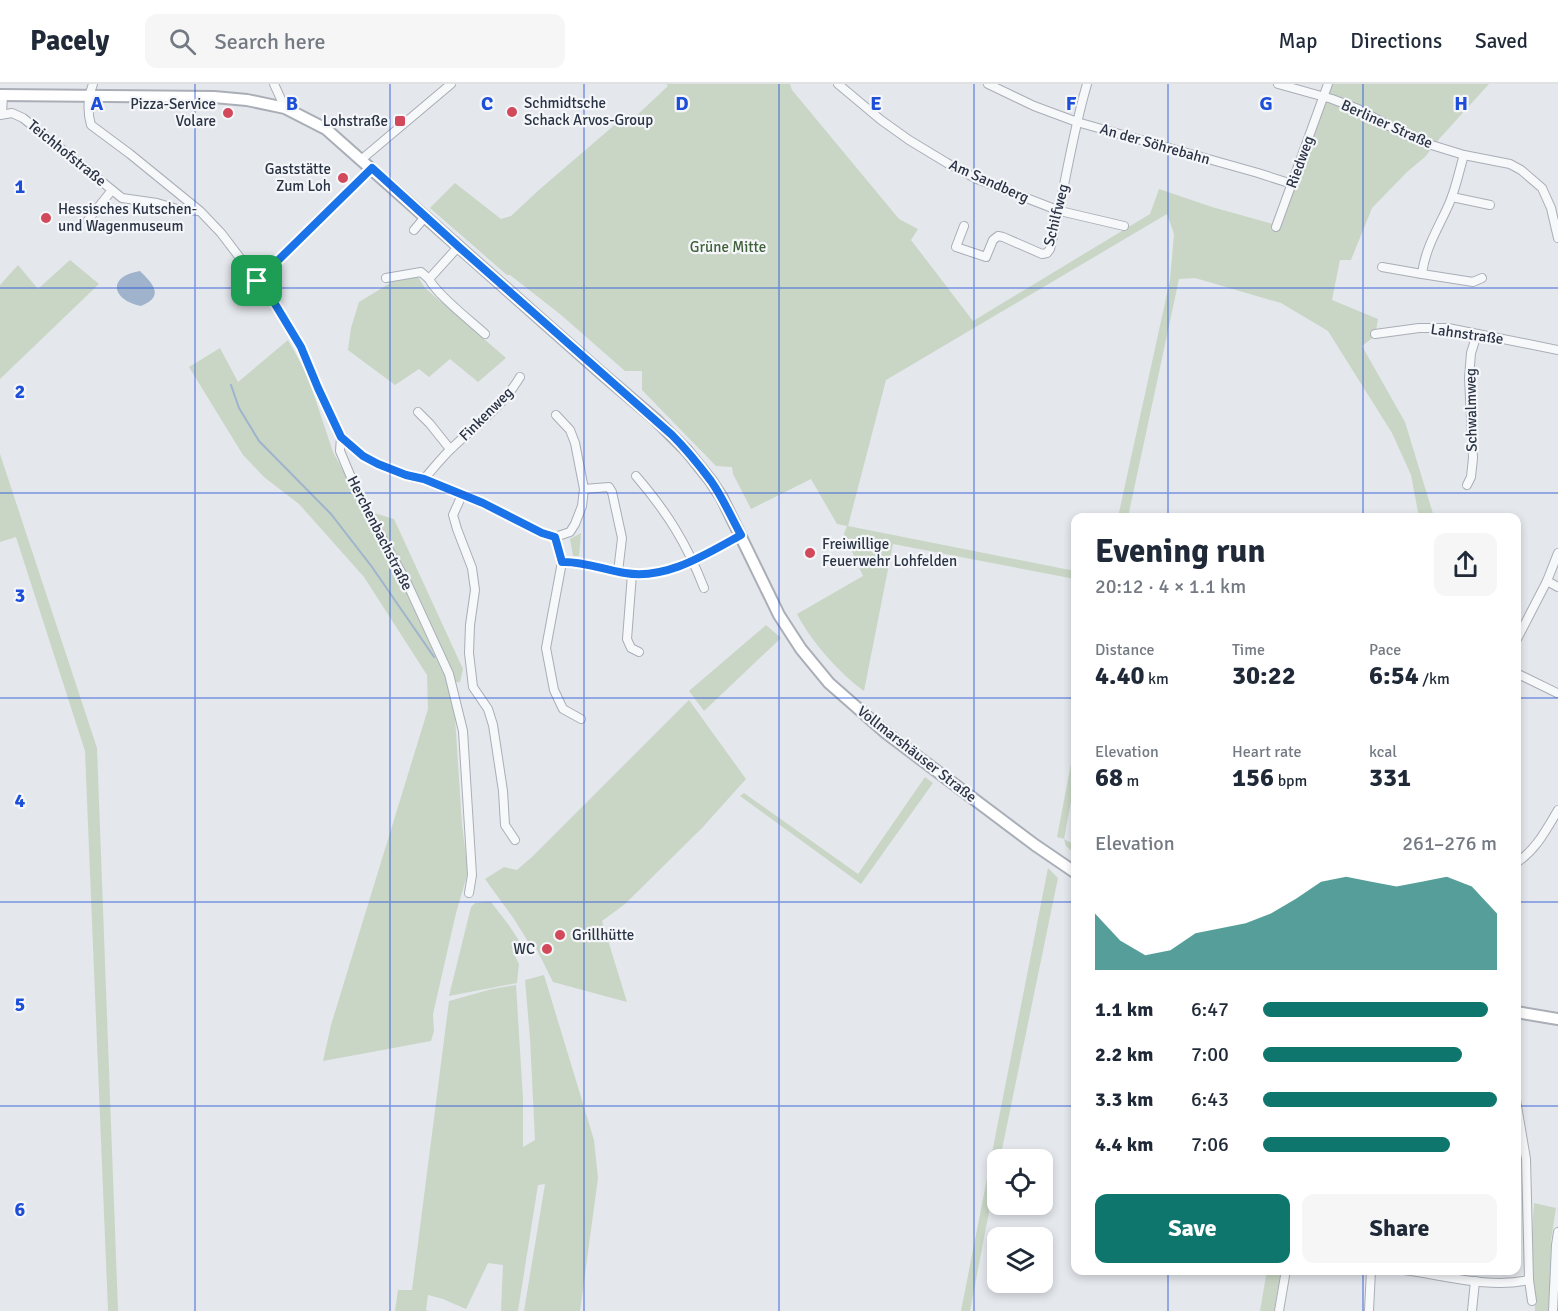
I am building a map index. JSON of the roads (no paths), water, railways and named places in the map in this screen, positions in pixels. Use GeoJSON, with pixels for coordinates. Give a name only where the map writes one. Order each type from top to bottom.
{"type":"FeatureCollection","features":[{"type":"Feature","properties":{"kind":"main road","name":"Vollmarshäuser Straße"},"geometry":{"type":"LineString","coordinates":[[1,95],[248,99],[285,108],[326,129],[672,435],[687,451],[722,498],[779,615],[801,649],[829,683],[886,733],[1071,870]]}},
{"type":"Feature","properties":{"kind":"main road"},"geometry":{"type":"LineString","coordinates":[[1521,1013],[1558,1019]]}},
{"type":"Feature","properties":{"kind":"street"},"geometry":{"type":"LineString","coordinates":[[89,97],[93,84]]}},
{"type":"Feature","properties":{"kind":"street"},"geometry":{"type":"LineString","coordinates":[[274,84],[285,108]]}},
{"type":"Feature","properties":{"kind":"street"},"geometry":{"type":"LineString","coordinates":[[362,159],[451,84]]}},
{"type":"Feature","properties":{"kind":"street","name":"Am Sandberg"},"geometry":{"type":"LineString","coordinates":[[838,84],[909,140],[977,178],[1060,211],[1124,226]]}},
{"type":"Feature","properties":{"kind":"street","name":"An der Söhrebahn"},"geometry":{"type":"LineString","coordinates":[[988,84],[1034,106],[1077,122],[1292,184]]}},
{"type":"Feature","properties":{"kind":"street","name":"Schilfweg"},"geometry":{"type":"LineString","coordinates":[[964,226],[956,247],[986,257],[993,240],[998,236],[1042,254],[1047,253],[1060,211],[1069,155],[1087,84]]}},
{"type":"Feature","properties":{"kind":"street","name":"Berliner Straße"},"geometry":{"type":"LineString","coordinates":[[1278,84],[1358,109],[1425,143],[1464,155],[1510,164],[1521,170],[1542,188],[1551,208],[1558,238]]}},
{"type":"Feature","properties":{"kind":"street","name":"Riedweg"},"geometry":{"type":"LineString","coordinates":[[1276,227],[1328,84]]}},
{"type":"Feature","properties":{"kind":"street"},"geometry":{"type":"LineString","coordinates":[[1,95],[1,115]]}},
{"type":"Feature","properties":{"kind":"street","name":"Herchenbachstraße"},"geometry":{"type":"LineString","coordinates":[[89,97],[91,124],[200,211],[221,233],[275,304],[301,347],[341,437],[340,451],[358,494],[407,583],[449,674],[463,731],[472,875],[469,893]]}},
{"type":"Feature","properties":{"kind":"street","name":"Teichhofstraße"},"geometry":{"type":"LineString","coordinates":[[1,115],[12,113],[23,118],[122,198],[157,202],[177,209],[200,211]]}},
{"type":"Feature","properties":{"kind":"street"},"geometry":{"type":"LineString","coordinates":[[1422,274],[1429,246],[1452,197],[1464,155]]}},
{"type":"Feature","properties":{"kind":"street"},"geometry":{"type":"LineString","coordinates":[[257,281],[372,168]]}},
{"type":"Feature","properties":{"kind":"street"},"geometry":{"type":"LineString","coordinates":[[88,220],[112,190]]}},
{"type":"Feature","properties":{"kind":"street"},"geometry":{"type":"LineString","coordinates":[[1452,197],[1490,205]]}},
{"type":"Feature","properties":{"kind":"street"},"geometry":{"type":"LineString","coordinates":[[414,230],[425,217]]}},
{"type":"Feature","properties":{"kind":"street"},"geometry":{"type":"LineString","coordinates":[[429,279],[459,247]]}},
{"type":"Feature","properties":{"kind":"street"},"geometry":{"type":"LineString","coordinates":[[1382,267],[1473,282],[1482,278]]}},
{"type":"Feature","properties":{"kind":"street"},"geometry":{"type":"LineString","coordinates":[[386,278],[421,272],[440,293],[485,334]]}},
{"type":"Feature","properties":{"kind":"street","name":"Lahnstraße"},"geometry":{"type":"LineString","coordinates":[[1375,334],[1419,328],[1448,328],[1558,350]]}},
{"type":"Feature","properties":{"kind":"street","name":"Schwalmweg"},"geometry":{"type":"LineString","coordinates":[[1467,485],[1471,477],[1473,458],[1469,378],[1471,353],[1476,334]]}},
{"type":"Feature","properties":{"kind":"street","name":"Finkenweg"},"geometry":{"type":"LineString","coordinates":[[424,479],[450,449],[501,403],[520,378]]}},
{"type":"Feature","properties":{"kind":"street","name":"Finkenweg"},"geometry":{"type":"LineString","coordinates":[[418,412],[450,449]]}},
{"type":"Feature","properties":{"kind":"street"},"geometry":{"type":"LineString","coordinates":[[341,437],[363,456],[406,475],[424,479],[483,503],[542,533],[555,537],[570,532],[582,506],[584,489],[575,443],[570,430],[556,415]]}},
{"type":"Feature","properties":{"kind":"street"},"geometry":{"type":"LineString","coordinates":[[636,476],[657,501],[681,536],[704,588]]}},
{"type":"Feature","properties":{"kind":"street"},"geometry":{"type":"LineString","coordinates":[[584,489],[609,487],[612,492],[622,538],[618,572]]}},
{"type":"Feature","properties":{"kind":"street"},"geometry":{"type":"LineString","coordinates":[[462,495],[453,515],[472,568],[475,590],[469,644],[473,687],[488,709],[493,725],[505,825],[515,840]]}},
{"type":"Feature","properties":{"kind":"street"},"geometry":{"type":"LineString","coordinates":[[562,562],[574,561],[618,572],[650,574],[675,568],[741,535]]}},
{"type":"Feature","properties":{"kind":"street"},"geometry":{"type":"LineString","coordinates":[[555,537],[562,562],[546,648],[554,690],[563,709],[581,719]]}},
{"type":"Feature","properties":{"kind":"street"},"geometry":{"type":"LineString","coordinates":[[1521,631],[1547,582],[1558,553]]}},
{"type":"Feature","properties":{"kind":"street"},"geometry":{"type":"LineString","coordinates":[[632,574],[627,639],[631,648],[639,651]]}},
{"type":"Feature","properties":{"kind":"street"},"geometry":{"type":"LineString","coordinates":[[1547,582],[1558,587]]}},
{"type":"Feature","properties":{"kind":"street"},"geometry":{"type":"LineString","coordinates":[[1521,675],[1557,693]]}},
{"type":"Feature","properties":{"kind":"street"},"geometry":{"type":"LineString","coordinates":[[1521,859],[1539,842],[1558,810]]}},
{"type":"Feature","properties":{"kind":"street"},"geometry":{"type":"LineString","coordinates":[[1521,1130],[1526,1159],[1529,1280],[1532,1300]]}},
{"type":"Feature","properties":{"kind":"street"},"geometry":{"type":"LineString","coordinates":[[1521,1204],[1527,1205]]}},
{"type":"Feature","properties":{"kind":"street"},"geometry":{"type":"LineString","coordinates":[[1553,1311],[1558,1232]]}},
{"type":"Feature","properties":{"kind":"street"},"geometry":{"type":"LineString","coordinates":[[1279,1311],[1285,1275]]}},
{"type":"Feature","properties":{"kind":"street"},"geometry":{"type":"LineString","coordinates":[[1369,1311],[1371,1275]]}},
{"type":"Feature","properties":{"kind":"street"},"geometry":{"type":"LineString","coordinates":[[1436,1275],[1475,1281],[1516,1283],[1529,1280]]}},
{"type":"Feature","properties":{"kind":"street"},"geometry":{"type":"LineString","coordinates":[[1472,1311],[1475,1281]]}},
{"type":"Feature","properties":{"kind":"water"},"geometry":{"type":"Polygon","coordinates":[[[140,271],[152,285],[155,294],[141,306],[124,299],[117,288],[122,278],[140,271]]]}},
{"type":"Feature","properties":{"kind":"waterway"},"geometry":{"type":"LineString","coordinates":[[231,385],[239,408],[259,441],[331,514],[372,567],[434,657]]}},
{"type":"Feature","properties":{"kind":"place","name":"Schmidtsche Schack Arvos-Group"},"geometry":{"type":"Point","coordinates":[512,112]}},
{"type":"Feature","properties":{"kind":"place","name":"Pizza-Service Volare"},"geometry":{"type":"Point","coordinates":[228,113]}},
{"type":"Feature","properties":{"kind":"place","name":"Lohstraße"},"geometry":{"type":"Point","coordinates":[400,121]}},
{"type":"Feature","properties":{"kind":"place","name":"Gaststätte Zum Loh"},"geometry":{"type":"Point","coordinates":[343,178]}},
{"type":"Feature","properties":{"kind":"place","name":"Hessisches Kutschen- und Wagenmuseum"},"geometry":{"type":"Point","coordinates":[46,218]}},
{"type":"Feature","properties":{"kind":"place","name":"Freiwillige Feuerwehr Lohfelden"},"geometry":{"type":"Point","coordinates":[810,553]}},
{"type":"Feature","properties":{"kind":"place","name":"Grillhütte"},"geometry":{"type":"Point","coordinates":[560,935]}},
{"type":"Feature","properties":{"kind":"place","name":"WC"},"geometry":{"type":"Point","coordinates":[547,949]}},
{"type":"Feature","properties":{"kind":"park label","name":"Grüne Mitte"},"geometry":{"type":"Point","coordinates":[728,247]}}]}
